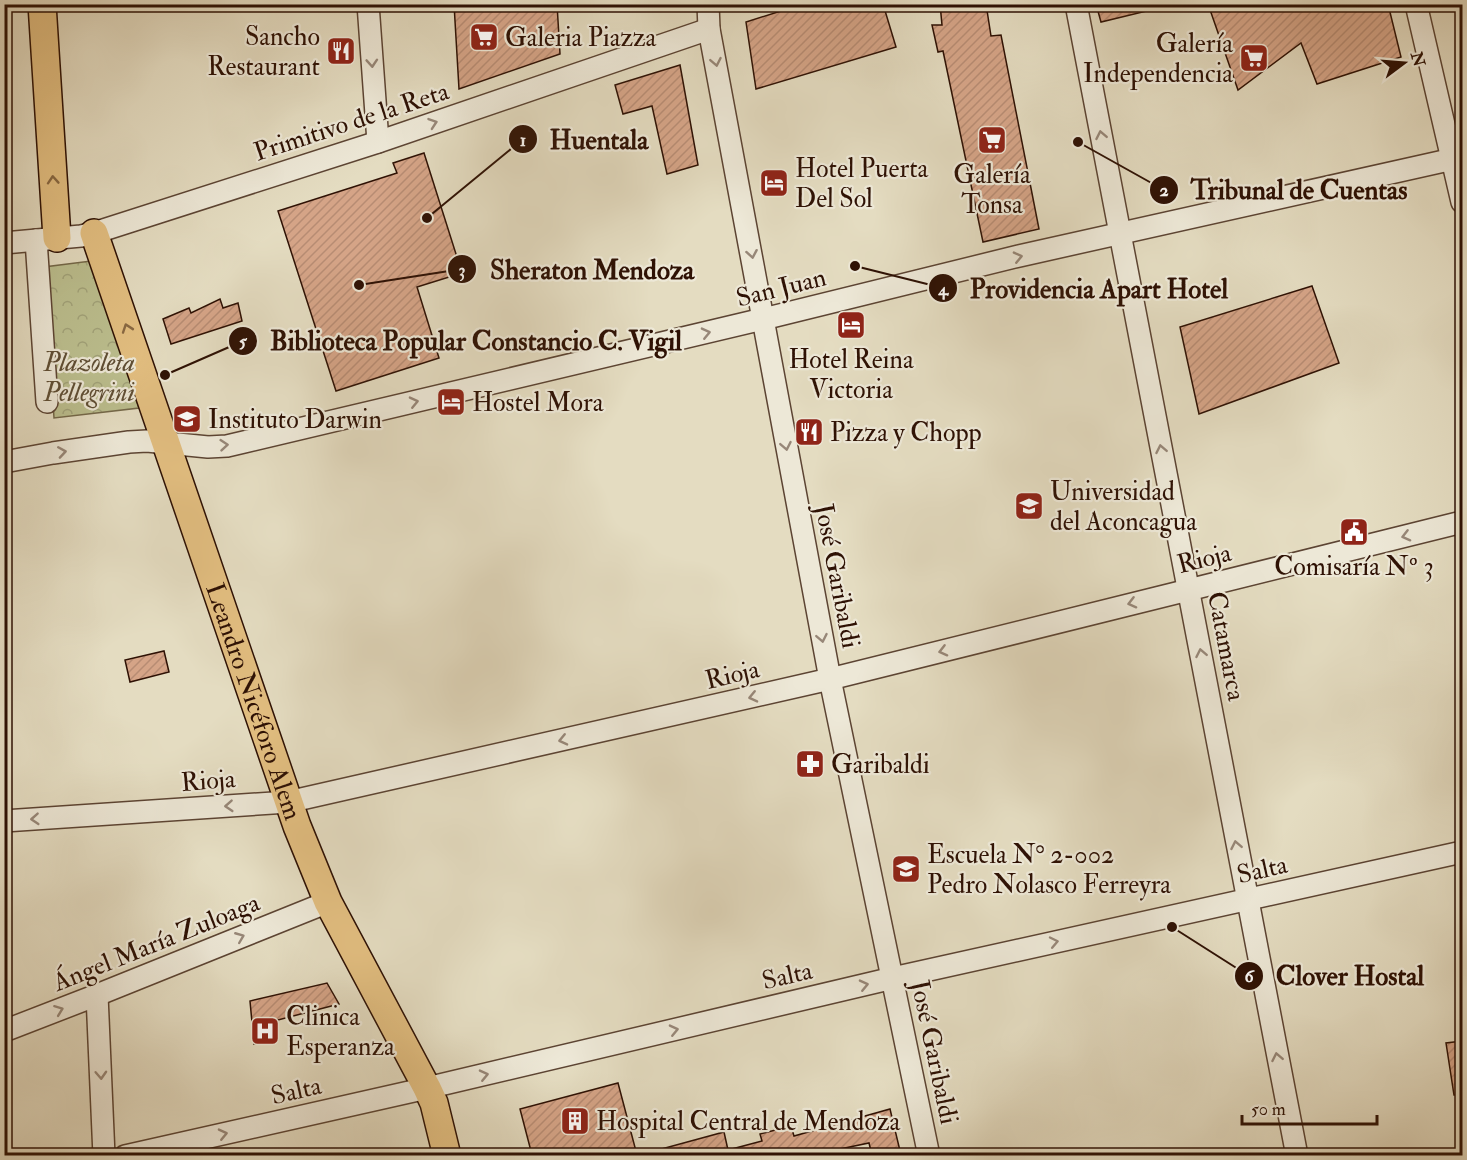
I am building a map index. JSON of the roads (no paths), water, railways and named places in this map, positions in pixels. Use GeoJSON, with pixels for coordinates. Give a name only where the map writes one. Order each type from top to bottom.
{"type":"FeatureCollection","features":[{"type":"Feature","properties":{"kind":"main road"},"geometry":{"type":"LineString","coordinates":[[42,4],[46,239]]}},
{"type":"Feature","properties":{"kind":"main road","name":"Leandro Nicéforo Alem"},"geometry":{"type":"LineString","coordinates":[[94,234],[288,802],[328,902],[434,1103],[447,1155]]}},
{"type":"Feature","properties":{"kind":"street"},"geometry":{"type":"LineString","coordinates":[[368,4],[378,142]]}},
{"type":"Feature","properties":{"kind":"street","name":"José Garibaldi"},"geometry":{"type":"LineString","coordinates":[[708,4],[709,29],[830,680],[929,1155]]}},
{"type":"Feature","properties":{"kind":"street","name":"Catamarca"},"geometry":{"type":"LineString","coordinates":[[1076,4],[1297,1155]]}},
{"type":"Feature","properties":{"kind":"street"},"geometry":{"type":"LineString","coordinates":[[1416,4],[1457,158],[1462,202]]}},
{"type":"Feature","properties":{"kind":"street","name":"Primitivo de la Reta"},"geometry":{"type":"LineString","coordinates":[[4,243],[94,234],[378,142],[709,29]]}},
{"type":"Feature","properties":{"kind":"street","name":"San Juan"},"geometry":{"type":"LineString","coordinates":[[4,462],[129,442],[227,446],[1019,256],[1457,158]]}},
{"type":"Feature","properties":{"kind":"street"},"geometry":{"type":"LineString","coordinates":[[46,239],[47,402]]}},
{"type":"Feature","properties":{"kind":"street","name":"Rioja"},"geometry":{"type":"LineString","coordinates":[[4,821],[288,802],[830,680],[1462,522]]}},
{"type":"Feature","properties":{"kind":"street","name":"Salta"},"geometry":{"type":"LineString","coordinates":[[125,1155],[427,1088],[893,978],[1462,852]]}},
{"type":"Feature","properties":{"kind":"street","name":"Ángel María Zuloaga"},"geometry":{"type":"LineString","coordinates":[[4,1031],[328,902]]}},
{"type":"Feature","properties":{"kind":"street"},"geometry":{"type":"LineString","coordinates":[[97,995],[104,1155]]}},
{"type":"Feature","properties":{"kind":"place","name":"Galeria Piazza"},"geometry":{"type":"Point","coordinates":[484,37]}},
{"type":"Feature","properties":{"kind":"place","name":"Sancho Restaurant"},"geometry":{"type":"Point","coordinates":[341,51]}},
{"type":"Feature","properties":{"kind":"place","name":"Galería Independencia"},"geometry":{"type":"Point","coordinates":[1254,58]}},
{"type":"Feature","properties":{"kind":"place","name":"Galería Tonsa"},"geometry":{"type":"Point","coordinates":[992,140]}},
{"type":"Feature","properties":{"kind":"place","name":"Tribunal de Cuentas"},"geometry":{"type":"Point","coordinates":[1078,142]}},
{"type":"Feature","properties":{"kind":"place","name":"Hotel Puerta Del Sol"},"geometry":{"type":"Point","coordinates":[774,183]}},
{"type":"Feature","properties":{"kind":"place","name":"Huentala"},"geometry":{"type":"Point","coordinates":[427,218]}},
{"type":"Feature","properties":{"kind":"place","name":"Providencia Apart Hotel"},"geometry":{"type":"Point","coordinates":[855,266]}},
{"type":"Feature","properties":{"kind":"place","name":"Sheraton Mendoza"},"geometry":{"type":"Point","coordinates":[359,285]}},
{"type":"Feature","properties":{"kind":"place","name":"Hotel Reina Victoria"},"geometry":{"type":"Point","coordinates":[851,325]}},
{"type":"Feature","properties":{"kind":"place","name":"Biblioteca Popular Constancio C. Vigil"},"geometry":{"type":"Point","coordinates":[165,375]}},
{"type":"Feature","properties":{"kind":"place","name":"Hostel Mora"},"geometry":{"type":"Point","coordinates":[451,402]}},
{"type":"Feature","properties":{"kind":"place","name":"Instituto Darwin"},"geometry":{"type":"Point","coordinates":[187,419]}},
{"type":"Feature","properties":{"kind":"place","name":"Pizza y Chopp"},"geometry":{"type":"Point","coordinates":[809,432]}},
{"type":"Feature","properties":{"kind":"place","name":"Universidad del Aconcagua"},"geometry":{"type":"Point","coordinates":[1029,506]}},
{"type":"Feature","properties":{"kind":"place","name":"Comisaría Nº 3"},"geometry":{"type":"Point","coordinates":[1354,532]}},
{"type":"Feature","properties":{"kind":"place","name":"Garibaldi"},"geometry":{"type":"Point","coordinates":[810,764]}},
{"type":"Feature","properties":{"kind":"place","name":"Escuela N° 2-002 Pedro Nolasco Ferreyra"},"geometry":{"type":"Point","coordinates":[906,869]}},
{"type":"Feature","properties":{"kind":"place","name":"Clover Hostal"},"geometry":{"type":"Point","coordinates":[1172,927]}},
{"type":"Feature","properties":{"kind":"place","name":"Clinica Esperanza"},"geometry":{"type":"Point","coordinates":[265,1031]}},
{"type":"Feature","properties":{"kind":"place","name":"Hospital Central de Mendoza"},"geometry":{"type":"Point","coordinates":[575,1121]}},
{"type":"Feature","properties":{"kind":"park label","name":"Plazoleta Pellegrini"},"geometry":{"type":"Point","coordinates":[89,377]}}]}
